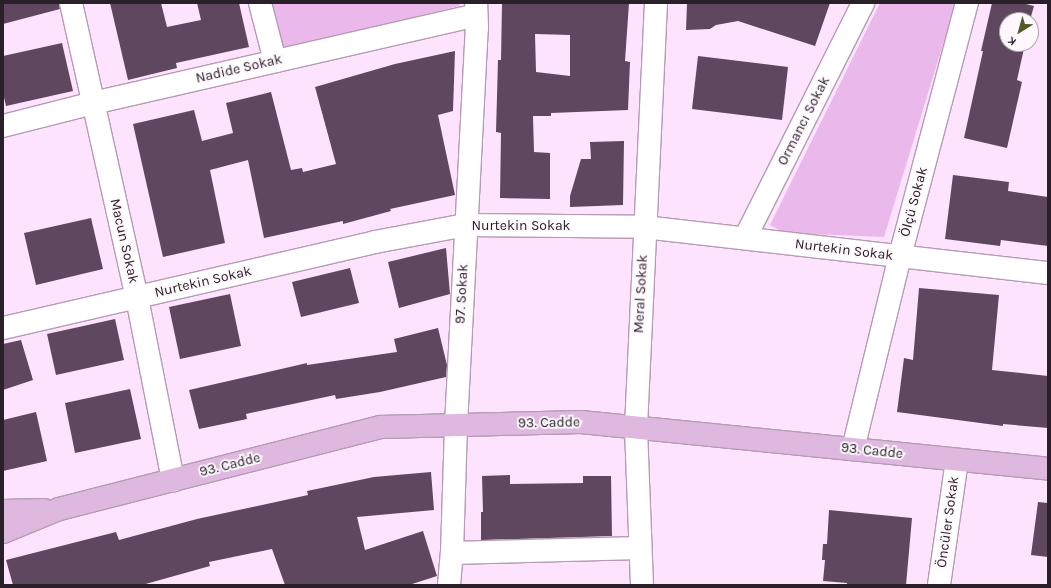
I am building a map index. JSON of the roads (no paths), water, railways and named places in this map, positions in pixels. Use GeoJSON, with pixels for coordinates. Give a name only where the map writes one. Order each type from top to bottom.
{"type":"FeatureCollection","features":[{"type":"Feature","properties":{"kind":"main road","name":"93. Cadde"},"geometry":{"type":"LineString","coordinates":[[3,532],[59,509],[380,427],[581,422],[1048,469]]}},
{"type":"Feature","properties":{"kind":"main road","name":"93. Cadde"},"geometry":{"type":"LineString","coordinates":[[3,511],[59,509]]}},
{"type":"Feature","properties":{"kind":"street","name":"Macun Sokak"},"geometry":{"type":"LineString","coordinates":[[71,3],[137,298],[173,480]]}},
{"type":"Feature","properties":{"kind":"street"},"geometry":{"type":"LineString","coordinates":[[260,3],[275,61]]}},
{"type":"Feature","properties":{"kind":"street","name":"Meral Sokak"},"geometry":{"type":"LineString","coordinates":[[642,585],[636,427],[644,227],[656,3]]}},
{"type":"Feature","properties":{"kind":"street","name":"Ormancı Sokak"},"geometry":{"type":"LineString","coordinates":[[745,238],[863,3]]}},
{"type":"Feature","properties":{"kind":"street","name":"Ölçü Sokak"},"geometry":{"type":"LineString","coordinates":[[853,449],[900,256],[967,3]]}},
{"type":"Feature","properties":{"kind":"street","name":"Nadide Sokak"},"geometry":{"type":"LineString","coordinates":[[3,126],[94,103],[275,61],[476,9]]}},
{"type":"Feature","properties":{"kind":"street","name":"97. Sokak"},"geometry":{"type":"LineString","coordinates":[[449,585],[452,553],[456,425],[476,9]]}},
{"type":"Feature","properties":{"kind":"street","name":"Nurtekin Sokak"},"geometry":{"type":"LineString","coordinates":[[3,328],[375,242],[466,225],[644,227],[1048,273]]}},
{"type":"Feature","properties":{"kind":"street","name":"Öncüler Sokak"},"geometry":{"type":"LineString","coordinates":[[939,585],[957,460]]}},
{"type":"Feature","properties":{"kind":"street"},"geometry":{"type":"LineString","coordinates":[[452,553],[640,548]]}}]}
